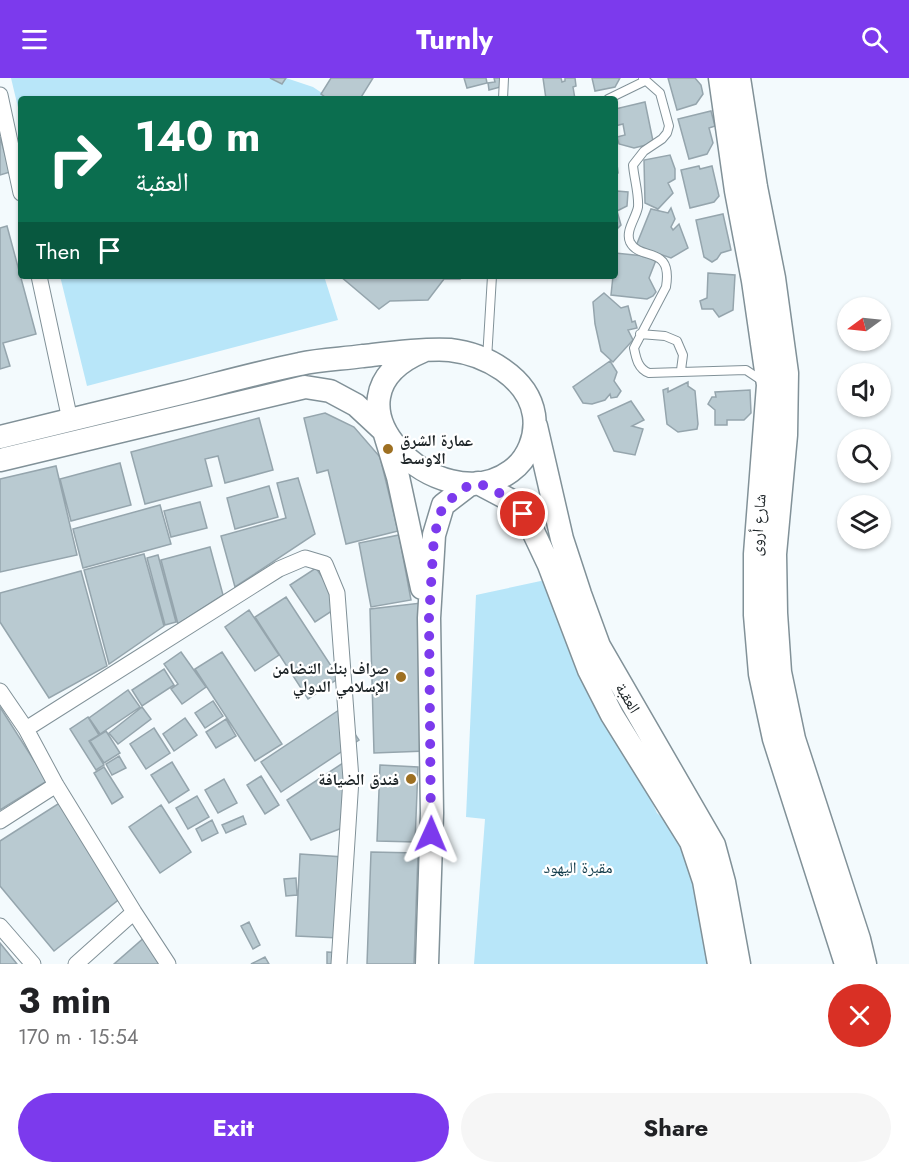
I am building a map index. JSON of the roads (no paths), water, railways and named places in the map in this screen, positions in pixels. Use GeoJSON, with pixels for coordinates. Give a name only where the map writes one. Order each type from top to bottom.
{"type":"FeatureCollection","features":[{"type":"Feature","properties":{"kind":"main road","name":"شارع أروى"},"geometry":{"type":"LineString","coordinates":[[720,78],[768,385],[755,554],[755,615],[760,674],[774,739],[846,964]]}},
{"type":"Feature","properties":{"kind":"main road","name":"شارع أروى"},"geometry":{"type":"LineString","coordinates":[[740,78],[756,188],[774,278],[787,373],[786,435],[775,554],[780,672],[794,739],[860,939],[865,964]]}},
{"type":"Feature","properties":{"kind":"main road"},"geometry":{"type":"LineString","coordinates":[[0,437],[303,363],[423,351],[448,350],[487,360],[506,372],[526,394],[532,406],[535,422],[531,445],[517,466],[510,472],[495,480],[469,485],[443,505],[434,536],[429,618],[432,813],[427,964]]}},
{"type":"Feature","properties":{"kind":"main road"},"geometry":{"type":"LineString","coordinates":[[423,351],[397,365],[383,384],[379,408],[398,477],[429,618]]}},
{"type":"Feature","properties":{"kind":"main road"},"geometry":{"type":"LineString","coordinates":[[0,460],[305,387],[330,391],[356,405],[384,431],[401,453],[424,471],[453,481],[478,483]]}},
{"type":"Feature","properties":{"kind":"main road","name":"العقبة"},"geometry":{"type":"LineString","coordinates":[[535,422],[562,539],[599,646],[714,845],[724,882],[739,964]]}},
{"type":"Feature","properties":{"kind":"main road","name":"العقبة"},"geometry":{"type":"LineString","coordinates":[[478,483],[514,502],[531,527],[549,565],[589,670],[607,706],[691,842],[704,881],[719,964]]}},
{"type":"Feature","properties":{"kind":"street"},"geometry":{"type":"LineString","coordinates":[[0,95],[18,179]]}},
{"type":"Feature","properties":{"kind":"street"},"geometry":{"type":"LineString","coordinates":[[40,279],[70,420]]}},
{"type":"Feature","properties":{"kind":"street"},"geometry":{"type":"LineString","coordinates":[[26,729],[279,569],[305,558],[325,564],[337,593],[351,779],[339,964]]}},
{"type":"Feature","properties":{"kind":"street"},"geometry":{"type":"LineString","coordinates":[[0,691],[26,729],[56,785],[168,964]]}},
{"type":"Feature","properties":{"kind":"street"},"geometry":{"type":"LineString","coordinates":[[0,821],[56,785]]}},
{"type":"Feature","properties":{"kind":"street"},"geometry":{"type":"LineString","coordinates":[[76,964],[134,912]]}},
{"type":"Feature","properties":{"kind":"street"},"geometry":{"type":"LineString","coordinates":[[0,926],[33,964]]}},
{"type":"Feature","properties":{"kind":"lane"},"geometry":{"type":"LineString","coordinates":[[503,96],[504,78]]}},
{"type":"Feature","properties":{"kind":"lane"},"geometry":{"type":"LineString","coordinates":[[613,96],[644,79],[660,93],[669,126],[662,140],[644,151],[633,165],[638,206],[629,240],[637,249],[656,255],[661,260],[668,278],[666,287],[634,348],[635,358],[644,371],[649,373],[681,370],[746,370],[768,385]]}},
{"type":"Feature","properties":{"kind":"lane"},"geometry":{"type":"LineString","coordinates":[[487,360],[492,279]]}},
{"type":"Feature","properties":{"kind":"lane"},"geometry":{"type":"LineString","coordinates":[[640,334],[665,336],[677,341],[683,355],[681,370]]}},
{"type":"Feature","properties":{"kind":"place","name":"عمارة الشرق الاوسط"},"geometry":{"type":"Point","coordinates":[388,449]}},
{"type":"Feature","properties":{"kind":"place","name":"صراف بنك التضامن الإسلامي الدولي"},"geometry":{"type":"Point","coordinates":[401,677]}},
{"type":"Feature","properties":{"kind":"place","name":"فندق الضيافة"},"geometry":{"type":"Point","coordinates":[411,779]}},
{"type":"Feature","properties":{"kind":"park label","name":"مقبرة اليهود"},"geometry":{"type":"Point","coordinates":[578,867]}}]}
